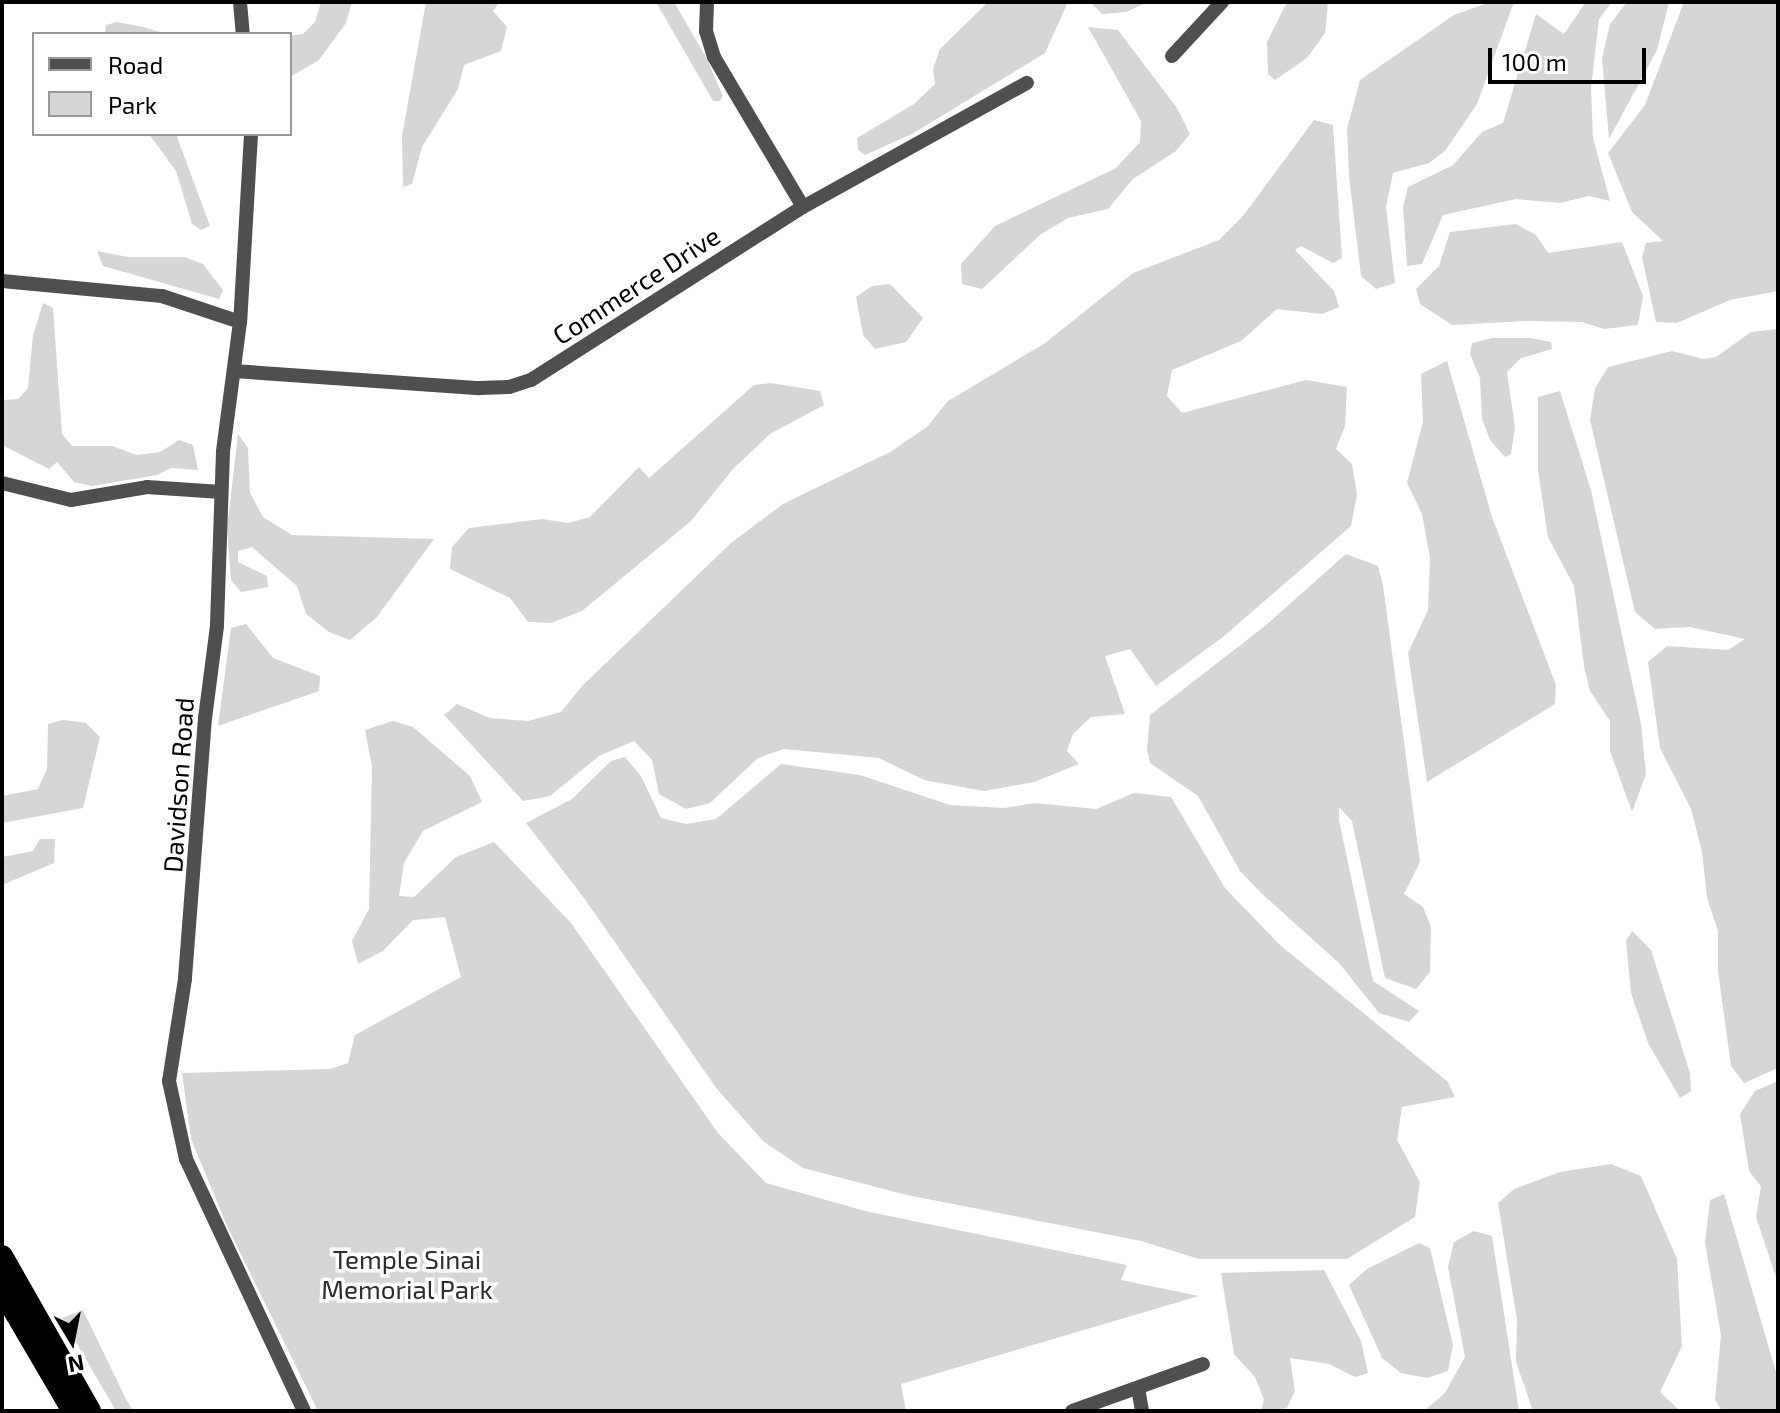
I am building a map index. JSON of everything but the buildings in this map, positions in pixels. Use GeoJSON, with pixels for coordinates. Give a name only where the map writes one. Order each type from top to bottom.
{"type":"FeatureCollection","features":[{"type":"Feature","properties":{"kind":"highway"},"geometry":{"type":"LineString","coordinates":[[2,1256],[90,1411]]}},
{"type":"Feature","properties":{"kind":"highway"},"geometry":{"type":"LineString","coordinates":[[2,1290],[73,1411]]}},
{"type":"Feature","properties":{"kind":"street"},"geometry":{"type":"LineString","coordinates":[[240,2],[243,32]]}},
{"type":"Feature","properties":{"kind":"street"},"geometry":{"type":"LineString","coordinates":[[707,2],[706,31],[714,57],[803,207]]}},
{"type":"Feature","properties":{"kind":"street"},"geometry":{"type":"LineString","coordinates":[[1172,56],[1222,2]]}},
{"type":"Feature","properties":{"kind":"street","name":"Commerce Drive"},"geometry":{"type":"LineString","coordinates":[[234,371],[509,387],[561,362],[803,207],[1027,83]]}},
{"type":"Feature","properties":{"kind":"street","name":"Davidson Road"},"geometry":{"type":"LineString","coordinates":[[251,136],[240,322],[221,492],[217,626],[185,979],[169,1081],[186,1159],[304,1411]]}},
{"type":"Feature","properties":{"kind":"street"},"geometry":{"type":"LineString","coordinates":[[2,281],[162,296],[240,322]]}},
{"type":"Feature","properties":{"kind":"street"},"geometry":{"type":"LineString","coordinates":[[2,483],[71,500],[147,487],[221,492]]}},
{"type":"Feature","properties":{"kind":"street"},"geometry":{"type":"LineString","coordinates":[[1072,1411],[1203,1364]]}},
{"type":"Feature","properties":{"kind":"street"},"geometry":{"type":"LineString","coordinates":[[1138,1388],[1142,1411]]}},
{"type":"Feature","properties":{"kind":"green space"},"geometry":{"type":"Polygon","coordinates":[[[321,2],[352,2],[346,23],[319,60],[292,76],[292,36],[303,34],[315,22],[321,2]]]}},
{"type":"Feature","properties":{"kind":"green space"},"geometry":{"type":"Polygon","coordinates":[[[426,2],[524,2],[498,4],[493,11],[507,27],[501,51],[464,65],[458,89],[422,147],[412,184],[403,187],[402,136],[426,2]]]}},
{"type":"Feature","properties":{"kind":"green space"},"geometry":{"type":"Polygon","coordinates":[[[656,2],[674,2],[707,59],[723,96],[720,101],[713,101],[656,2]]]}},
{"type":"Feature","properties":{"kind":"green space"},"geometry":{"type":"Polygon","coordinates":[[[988,2],[1068,2],[1045,53],[912,134],[865,155],[858,150],[857,138],[914,104],[935,84],[933,69],[940,49],[988,2]]]}},
{"type":"Feature","properties":{"kind":"green space"},"geometry":{"type":"Polygon","coordinates":[[[1090,2],[1148,2],[1126,12],[1102,14],[1090,2]]]}},
{"type":"Feature","properties":{"kind":"green space"},"geometry":{"type":"Polygon","coordinates":[[[1287,2],[1328,2],[1325,33],[1307,58],[1275,80],[1268,74],[1267,42],[1287,2]]]}},
{"type":"Feature","properties":{"kind":"green space"},"geometry":{"type":"Polygon","coordinates":[[[1490,2],[1514,2],[1477,104],[1445,151],[1429,163],[1393,173],[1386,207],[1395,283],[1376,289],[1361,276],[1349,176],[1347,129],[1360,80],[1454,15],[1490,2]]]}},
{"type":"Feature","properties":{"kind":"green space"},"geometry":{"type":"Polygon","coordinates":[[[1586,2],[1612,2],[1599,19],[1591,89],[1593,138],[1610,201],[1589,196],[1560,203],[1516,199],[1443,215],[1422,264],[1407,266],[1403,207],[1408,187],[1453,165],[1482,132],[1503,123],[1536,14],[1564,34],[1586,2]]]}},
{"type":"Feature","properties":{"kind":"green space"},"geometry":{"type":"Polygon","coordinates":[[[1627,2],[1669,2],[1657,50],[1609,139],[1602,58],[1610,24],[1627,2]]]}},
{"type":"Feature","properties":{"kind":"green space"},"geometry":{"type":"Polygon","coordinates":[[[1684,2],[1778,2],[1778,291],[1730,300],[1677,323],[1656,322],[1642,257],[1646,243],[1663,241],[1632,212],[1608,153],[1645,105],[1684,2]]]}},
{"type":"Feature","properties":{"kind":"green space"},"geometry":{"type":"Polygon","coordinates":[[[117,22],[160,32],[105,32],[106,25],[117,22]]]}},
{"type":"Feature","properties":{"kind":"green space"},"geometry":{"type":"Polygon","coordinates":[[[1088,27],[1118,30],[1177,108],[1190,134],[1176,151],[1133,179],[1108,209],[1068,218],[1040,235],[982,289],[962,284],[961,264],[995,226],[1116,168],[1140,142],[1141,121],[1088,27]]]}},
{"type":"Feature","properties":{"kind":"green space"},"geometry":{"type":"Polygon","coordinates":[[[1314,120],[1333,125],[1342,258],[1333,263],[1301,246],[1295,250],[1334,291],[1339,307],[1322,314],[1277,309],[1241,341],[1172,370],[1167,396],[1182,413],[1306,380],[1347,387],[1345,426],[1336,449],[1352,464],[1357,494],[1351,526],[1223,637],[1156,686],[1130,649],[1105,656],[1125,714],[1091,717],[1073,734],[1067,751],[1079,764],[1034,782],[984,791],[924,780],[879,758],[784,749],[758,758],[710,803],[686,809],[659,794],[652,760],[634,741],[599,756],[550,796],[523,801],[444,715],[457,704],[490,718],[528,721],[561,712],[582,686],[731,543],[783,504],[890,452],[927,427],[948,401],[1045,343],[1133,273],[1219,240],[1243,216],[1314,120]]]}},
{"type":"Feature","properties":{"kind":"green space"},"geometry":{"type":"Polygon","coordinates":[[[150,136],[177,136],[210,226],[201,230],[192,224],[176,171],[150,136]]]}},
{"type":"Feature","properties":{"kind":"green space"},"geometry":{"type":"Polygon","coordinates":[[[1516,224],[1536,235],[1548,253],[1622,242],[1643,296],[1638,325],[1604,329],[1582,322],[1526,321],[1452,325],[1420,304],[1416,289],[1439,266],[1450,232],[1516,224]]]}},
{"type":"Feature","properties":{"kind":"green space"},"geometry":{"type":"Polygon","coordinates":[[[97,251],[128,257],[185,257],[203,264],[223,290],[219,299],[103,266],[97,251]]]}},
{"type":"Feature","properties":{"kind":"green space"},"geometry":{"type":"Polygon","coordinates":[[[890,284],[923,318],[906,342],[875,349],[863,335],[856,297],[872,286],[890,284]]]}},
{"type":"Feature","properties":{"kind":"green space"},"geometry":{"type":"Polygon","coordinates":[[[43,303],[53,308],[62,434],[72,446],[112,446],[137,455],[160,452],[179,440],[193,445],[198,470],[171,468],[157,475],[92,486],[74,482],[57,462],[49,469],[2,445],[2,400],[18,399],[28,388],[33,335],[43,303]]]}},
{"type":"Feature","properties":{"kind":"green space"},"geometry":{"type":"Polygon","coordinates":[[[1778,329],[1778,1068],[1744,1083],[1731,1066],[1718,971],[1718,931],[1707,898],[1702,852],[1691,809],[1660,748],[1648,662],[1667,646],[1728,650],[1745,639],[1690,627],[1655,629],[1635,612],[1590,420],[1595,388],[1608,367],[1672,351],[1703,359],[1716,357],[1751,332],[1778,329]]]}},
{"type":"Feature","properties":{"kind":"green space"},"geometry":{"type":"Polygon","coordinates":[[[1492,338],[1531,338],[1551,342],[1552,349],[1521,358],[1507,372],[1515,427],[1511,454],[1505,457],[1490,440],[1482,419],[1480,378],[1470,354],[1472,343],[1492,338]]]}},
{"type":"Feature","properties":{"kind":"green space"},"geometry":{"type":"Polygon","coordinates":[[[1447,361],[1492,517],[1556,685],[1555,704],[1427,782],[1408,653],[1428,610],[1430,558],[1422,514],[1407,483],[1423,422],[1421,374],[1447,361]]]}},
{"type":"Feature","properties":{"kind":"green space"},"geometry":{"type":"Polygon","coordinates":[[[771,383],[820,391],[824,405],[770,434],[733,469],[691,521],[582,611],[551,623],[528,622],[510,598],[450,569],[452,547],[469,528],[542,519],[568,523],[590,517],[639,467],[649,478],[754,385],[771,383]]]}},
{"type":"Feature","properties":{"kind":"green space"},"geometry":{"type":"Polygon","coordinates":[[[1560,391],[1591,490],[1641,724],[1646,774],[1632,812],[1610,751],[1610,721],[1590,691],[1574,586],[1548,537],[1538,470],[1538,397],[1560,391]]]}},
{"type":"Feature","properties":{"kind":"green space"},"geometry":{"type":"Polygon","coordinates":[[[238,434],[248,448],[250,493],[263,517],[292,535],[434,539],[377,617],[350,640],[329,632],[306,614],[297,586],[252,547],[238,551],[238,562],[267,576],[268,587],[241,592],[231,580],[227,529],[238,434]]]}},
{"type":"Feature","properties":{"kind":"green space"},"geometry":{"type":"Polygon","coordinates":[[[1346,554],[1378,566],[1383,585],[1420,862],[1404,894],[1423,907],[1431,927],[1430,972],[1416,989],[1385,978],[1352,821],[1339,807],[1339,820],[1373,981],[1419,1011],[1409,1022],[1379,1013],[1339,963],[1261,893],[1240,871],[1198,796],[1150,763],[1147,750],[1150,715],[1265,626],[1346,554]]]}},
{"type":"Feature","properties":{"kind":"green space"},"geometry":{"type":"Polygon","coordinates":[[[246,624],[273,658],[320,676],[319,691],[218,726],[231,628],[246,624]]]}},
{"type":"Feature","properties":{"kind":"green space"},"geometry":{"type":"Polygon","coordinates":[[[63,720],[86,723],[100,737],[83,808],[2,823],[2,796],[38,789],[47,769],[48,724],[63,720]]]}},
{"type":"Feature","properties":{"kind":"green space","name":"Temple Sinai Memorial Park"},"geometry":{"type":"Polygon","coordinates":[[[393,721],[413,727],[470,776],[482,802],[423,831],[404,863],[399,896],[414,897],[456,857],[494,842],[571,923],[718,1133],[766,1183],[865,1211],[1127,1265],[1121,1280],[1199,1296],[901,1384],[906,1411],[318,1411],[227,1226],[191,1139],[182,1073],[330,1069],[348,1063],[355,1035],[461,977],[445,917],[413,920],[383,951],[358,964],[352,941],[369,909],[372,767],[365,730],[393,721]]]}},
{"type":"Feature","properties":{"kind":"green space"},"geometry":{"type":"Polygon","coordinates":[[[625,757],[641,776],[661,818],[686,824],[716,819],[781,764],[860,775],[950,805],[1004,808],[1035,803],[1096,809],[1134,793],[1171,797],[1225,888],[1280,945],[1448,1082],[1455,1097],[1402,1107],[1397,1140],[1420,1182],[1415,1217],[1347,1259],[1199,1259],[1141,1241],[907,1195],[803,1168],[764,1142],[717,1089],[584,898],[526,823],[572,799],[611,761],[625,757]]]}},
{"type":"Feature","properties":{"kind":"green space"},"geometry":{"type":"Polygon","coordinates":[[[40,839],[55,839],[54,863],[2,885],[2,857],[33,851],[40,839]]]}},
{"type":"Feature","properties":{"kind":"green space"},"geometry":{"type":"Polygon","coordinates":[[[1632,931],[1651,950],[1690,1073],[1691,1091],[1680,1098],[1648,1043],[1631,993],[1626,941],[1632,931]]]}},
{"type":"Feature","properties":{"kind":"green space"},"geometry":{"type":"Polygon","coordinates":[[[1778,1081],[1778,1283],[1756,1217],[1761,1186],[1749,1171],[1740,1114],[1755,1091],[1778,1081]]]}},
{"type":"Feature","properties":{"kind":"green space"},"geometry":{"type":"Polygon","coordinates":[[[1611,1164],[1641,1176],[1677,1259],[1682,1346],[1660,1392],[1680,1411],[1533,1411],[1516,1362],[1517,1320],[1498,1203],[1514,1189],[1560,1172],[1611,1164]]]}},
{"type":"Feature","properties":{"kind":"green space"},"geometry":{"type":"Polygon","coordinates":[[[1724,1194],[1778,1379],[1778,1411],[1722,1411],[1715,1400],[1721,1335],[1705,1243],[1710,1200],[1724,1194]]]}},
{"type":"Feature","properties":{"kind":"green space"},"geometry":{"type":"Polygon","coordinates":[[[1474,1231],[1492,1236],[1519,1411],[1424,1411],[1445,1393],[1465,1357],[1448,1267],[1454,1242],[1474,1231]]]}},
{"type":"Feature","properties":{"kind":"green space"},"geometry":{"type":"Polygon","coordinates":[[[1419,1243],[1430,1248],[1453,1345],[1448,1371],[1427,1378],[1401,1373],[1382,1358],[1349,1285],[1367,1269],[1419,1243]]]}},
{"type":"Feature","properties":{"kind":"green space"},"geometry":{"type":"Polygon","coordinates":[[[1324,1270],[1361,1341],[1368,1373],[1355,1377],[1329,1364],[1290,1358],[1295,1391],[1287,1408],[1261,1411],[1264,1400],[1255,1377],[1234,1354],[1221,1273],[1324,1270]]]}},
{"type":"Feature","properties":{"kind":"green space"},"geometry":{"type":"Polygon","coordinates":[[[83,1310],[133,1411],[116,1411],[62,1318],[83,1310]]]}}]}
